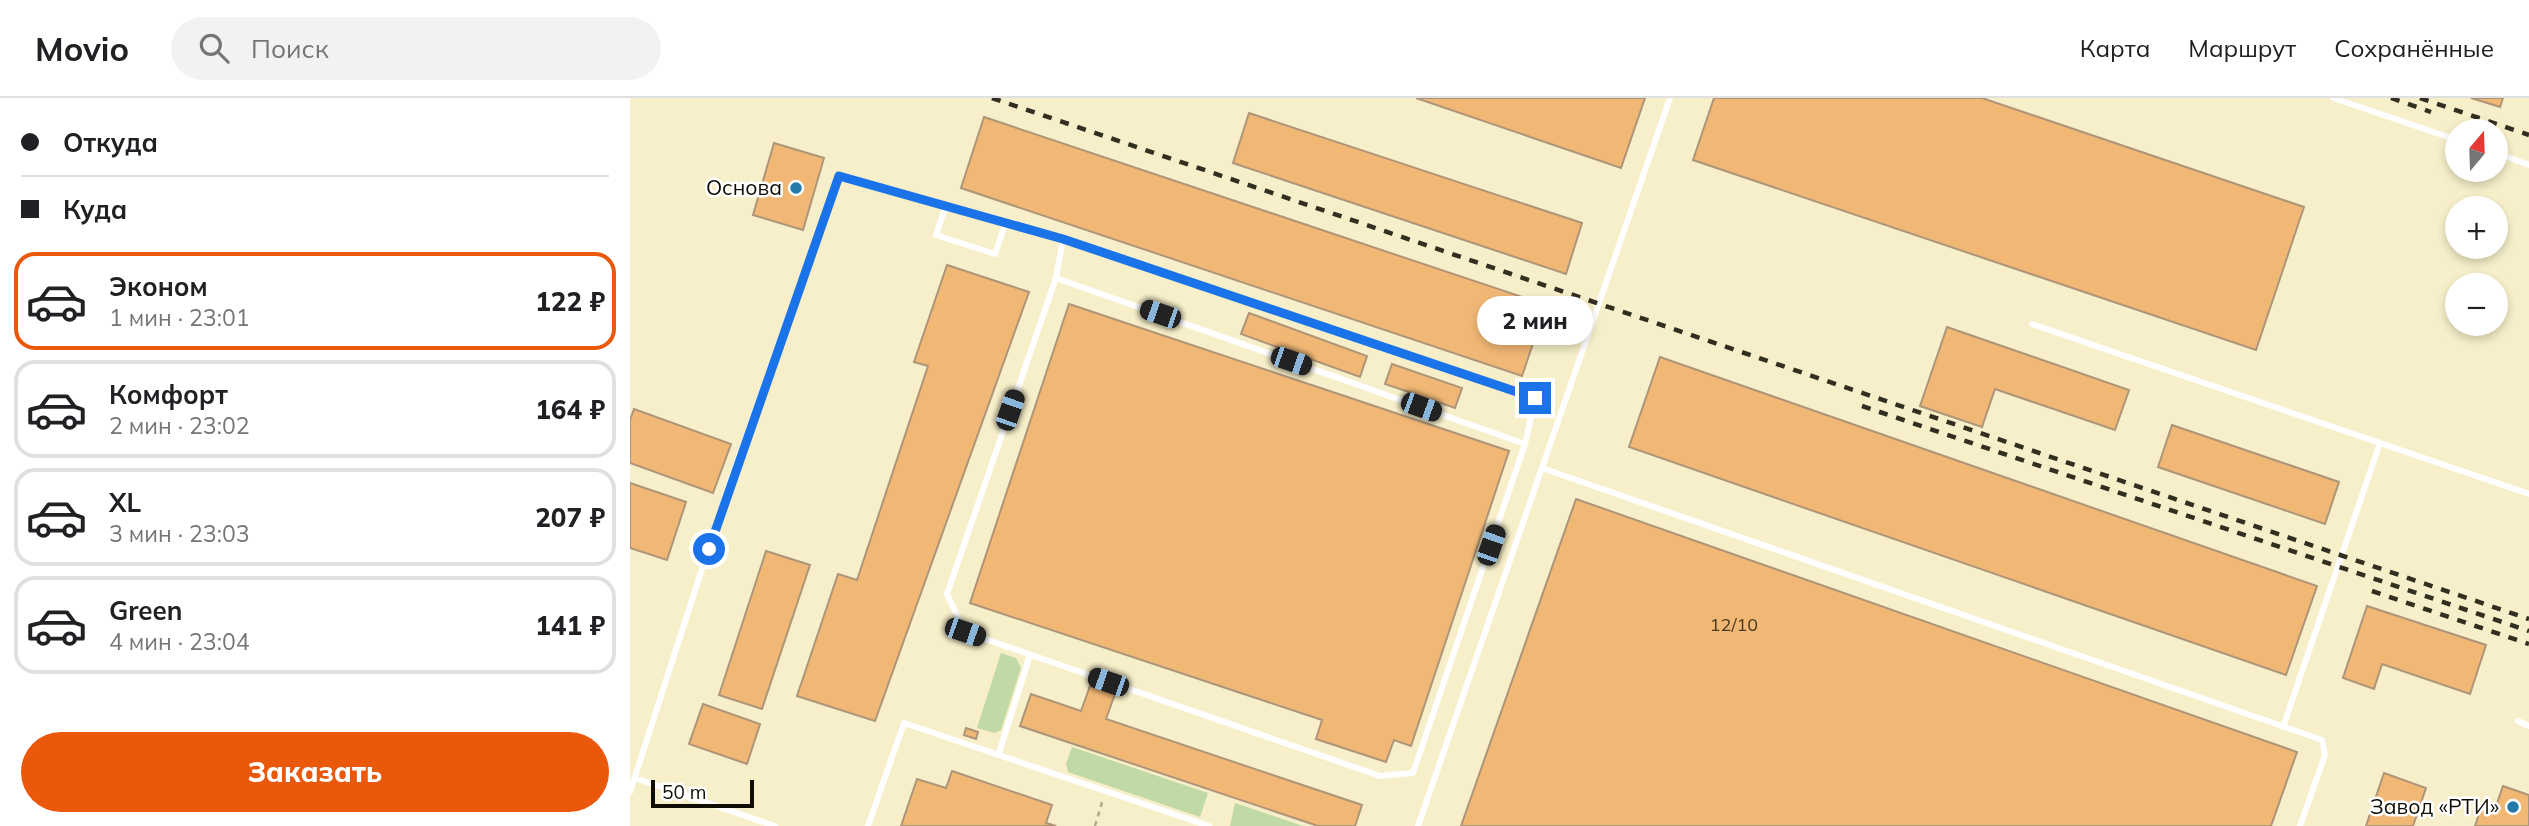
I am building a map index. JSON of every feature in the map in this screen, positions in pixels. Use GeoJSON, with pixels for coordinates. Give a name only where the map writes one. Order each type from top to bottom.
{"type":"FeatureCollection","features":[{"type":"Feature","properties":{"kind":"lane"},"geometry":{"type":"LineString","coordinates":[[1418,826],[1670,98]]}},
{"type":"Feature","properties":{"kind":"lane"},"geometry":{"type":"LineString","coordinates":[[2333,98],[2445,136]]}},
{"type":"Feature","properties":{"kind":"lane"},"geometry":{"type":"LineString","coordinates":[[2508,157],[2529,165]]}},
{"type":"Feature","properties":{"kind":"lane"},"geometry":{"type":"LineString","coordinates":[[630,792],[733,473],[839,176],[1063,239],[1535,398],[1525,444],[1413,773],[1380,776],[965,632],[947,594],[1056,278],[1063,239]]}},
{"type":"Feature","properties":{"kind":"lane"},"geometry":{"type":"LineString","coordinates":[[946,205],[936,235],[995,254],[1006,222]]}},
{"type":"Feature","properties":{"kind":"lane"},"geometry":{"type":"LineString","coordinates":[[1056,278],[1525,444]]}},
{"type":"Feature","properties":{"kind":"lane"},"geometry":{"type":"LineString","coordinates":[[2032,324],[2529,494]]}},
{"type":"Feature","properties":{"kind":"lane"},"geometry":{"type":"LineString","coordinates":[[2283,727],[2380,443]]}},
{"type":"Feature","properties":{"kind":"lane"},"geometry":{"type":"LineString","coordinates":[[1542,468],[2322,740],[2325,755],[2300,826]]}},
{"type":"Feature","properties":{"kind":"lane"},"geometry":{"type":"LineString","coordinates":[[999,753],[1030,655]]}},
{"type":"Feature","properties":{"kind":"lane"},"geometry":{"type":"LineString","coordinates":[[2518,722],[2529,726]]}},
{"type":"Feature","properties":{"kind":"lane"},"geometry":{"type":"LineString","coordinates":[[868,826],[904,723],[1209,826]]}},
{"type":"Feature","properties":{"kind":"lane"},"geometry":{"type":"LineString","coordinates":[[635,778],[775,826]]}},
{"type":"Feature","properties":{"kind":"path"},"geometry":{"type":"LineString","coordinates":[[1095,826],[1106,791]]}},
{"type":"Feature","properties":{"kind":"green space"},"geometry":{"type":"Polygon","coordinates":[[[1001,653],[1016,658],[1021,668],[1001,730],[995,733],[977,728],[1001,653]]]}},
{"type":"Feature","properties":{"kind":"green space"},"geometry":{"type":"Polygon","coordinates":[[[1072,747],[1208,793],[1200,817],[1068,772],[1066,764],[1072,747]]]}},
{"type":"Feature","properties":{"kind":"green space"},"geometry":{"type":"Polygon","coordinates":[[[1235,803],[1303,826],[1230,826],[1235,803]]]}},
{"type":"Feature","properties":{"kind":"building"},"geometry":{"type":"Polygon","coordinates":[[[1416,98],[1645,98],[1621,168],[1416,98]]]}},
{"type":"Feature","properties":{"kind":"building"},"geometry":{"type":"Polygon","coordinates":[[[1714,98],[1982,98],[2304,207],[2256,350],[1693,160],[1714,98]]]}},
{"type":"Feature","properties":{"kind":"building"},"geometry":{"type":"Polygon","coordinates":[[[2471,98],[2503,98],[2500,107],[2471,98]]]}},
{"type":"Feature","properties":{"kind":"building"},"geometry":{"type":"Polygon","coordinates":[[[1249,113],[1582,223],[1566,274],[1233,163],[1249,113]]]}},
{"type":"Feature","properties":{"kind":"building"},"geometry":{"type":"Polygon","coordinates":[[[984,117],[1546,305],[1522,376],[961,188],[984,117]]]}},
{"type":"Feature","properties":{"kind":"building"},"geometry":{"type":"Polygon","coordinates":[[[774,143],[824,158],[803,230],[753,215],[774,143]]]}},
{"type":"Feature","properties":{"kind":"building"},"geometry":{"type":"Polygon","coordinates":[[[947,265],[1029,292],[875,721],[797,696],[838,574],[857,580],[928,366],[914,362],[947,265]]]}},
{"type":"Feature","properties":{"kind":"building"},"geometry":{"type":"Polygon","coordinates":[[[1069,304],[1509,451],[1411,746],[1394,740],[1386,762],[1316,739],[1322,720],[970,603],[1069,304]]]}},
{"type":"Feature","properties":{"kind":"building"},"geometry":{"type":"Polygon","coordinates":[[[1249,313],[1367,356],[1360,377],[1241,334],[1249,313]]]}},
{"type":"Feature","properties":{"kind":"building"},"geometry":{"type":"Polygon","coordinates":[[[1947,327],[2129,390],[2115,430],[1995,389],[1982,427],[1920,406],[1947,327]]]}},
{"type":"Feature","properties":{"kind":"building"},"geometry":{"type":"Polygon","coordinates":[[[1660,357],[2317,586],[2286,675],[1629,447],[1660,357]]]}},
{"type":"Feature","properties":{"kind":"building"},"geometry":{"type":"Polygon","coordinates":[[[1392,364],[1462,388],[1455,408],[1385,384],[1392,364]]]}},
{"type":"Feature","properties":{"kind":"building"},"geometry":{"type":"Polygon","coordinates":[[[634,409],[731,444],[713,493],[630,463],[630,420],[634,409]]]}},
{"type":"Feature","properties":{"kind":"building"},"geometry":{"type":"Polygon","coordinates":[[[2172,425],[2339,482],[2325,524],[2158,467],[2172,425]]]}},
{"type":"Feature","properties":{"kind":"building"},"geometry":{"type":"Polygon","coordinates":[[[630,483],[686,502],[667,560],[630,548],[630,483]]]}},
{"type":"Feature","properties":{"kind":"building"},"geometry":{"type":"Polygon","coordinates":[[[1576,499],[2297,752],[2271,826],[1461,826],[1576,499]]]}},
{"type":"Feature","properties":{"kind":"building"},"geometry":{"type":"Polygon","coordinates":[[[766,551],[810,565],[762,709],[719,695],[766,551]]]}},
{"type":"Feature","properties":{"kind":"building"},"geometry":{"type":"Polygon","coordinates":[[[2367,606],[2486,645],[2470,694],[2382,664],[2374,689],[2343,678],[2367,606]]]}},
{"type":"Feature","properties":{"kind":"building"},"geometry":{"type":"Polygon","coordinates":[[[1090,686],[1115,694],[1106,719],[1362,805],[1355,826],[1318,826],[1020,726],[1031,694],[1081,711],[1090,686]]]}},
{"type":"Feature","properties":{"kind":"building"},"geometry":{"type":"Polygon","coordinates":[[[703,704],[760,724],[747,764],[689,744],[703,704]]]}},
{"type":"Feature","properties":{"kind":"building"},"geometry":{"type":"Polygon","coordinates":[[[966,728],[978,732],[976,739],[964,735],[966,728]]]}},
{"type":"Feature","properties":{"kind":"building"},"geometry":{"type":"Polygon","coordinates":[[[952,771],[1052,805],[1046,823],[1056,826],[901,826],[917,779],[946,788],[952,771]]]}},
{"type":"Feature","properties":{"kind":"building"},"geometry":{"type":"Polygon","coordinates":[[[2384,773],[2426,788],[2413,826],[2366,826],[2384,773]]]}},
{"type":"Feature","properties":{"kind":"building","name":"Завод «РТИ»"},"geometry":{"type":"Polygon","coordinates":[[[2503,786],[2529,795],[2529,826],[2475,826],[2482,805],[2495,809],[2503,786]]]}},
{"type":"Feature","properties":{"kind":"railway"},"geometry":{"type":"LineString","coordinates":[[992,98],[2529,619]]}},
{"type":"Feature","properties":{"kind":"railway"},"geometry":{"type":"LineString","coordinates":[[2391,98],[2431,112]]}},
{"type":"Feature","properties":{"kind":"railway"},"geometry":{"type":"LineString","coordinates":[[2420,98],[2529,135]]}},
{"type":"Feature","properties":{"kind":"railway"},"geometry":{"type":"LineString","coordinates":[[1862,406],[2529,631]]}},
{"type":"Feature","properties":{"kind":"railway"},"geometry":{"type":"LineString","coordinates":[[2372,591],[2529,644]]}},
{"type":"Feature","properties":{"kind":"place","name":"Основа"},"geometry":{"type":"Point","coordinates":[796,188]}},
{"type":"Feature","properties":{"kind":"place","name":"Завод «РТИ»"},"geometry":{"type":"Point","coordinates":[2513,807]}},
{"type":"Feature","properties":{"kind":"route"},"geometry":{"type":"LineString","coordinates":[[709,549],[733,473],[839,176],[1063,239],[1535,398]]}}]}
